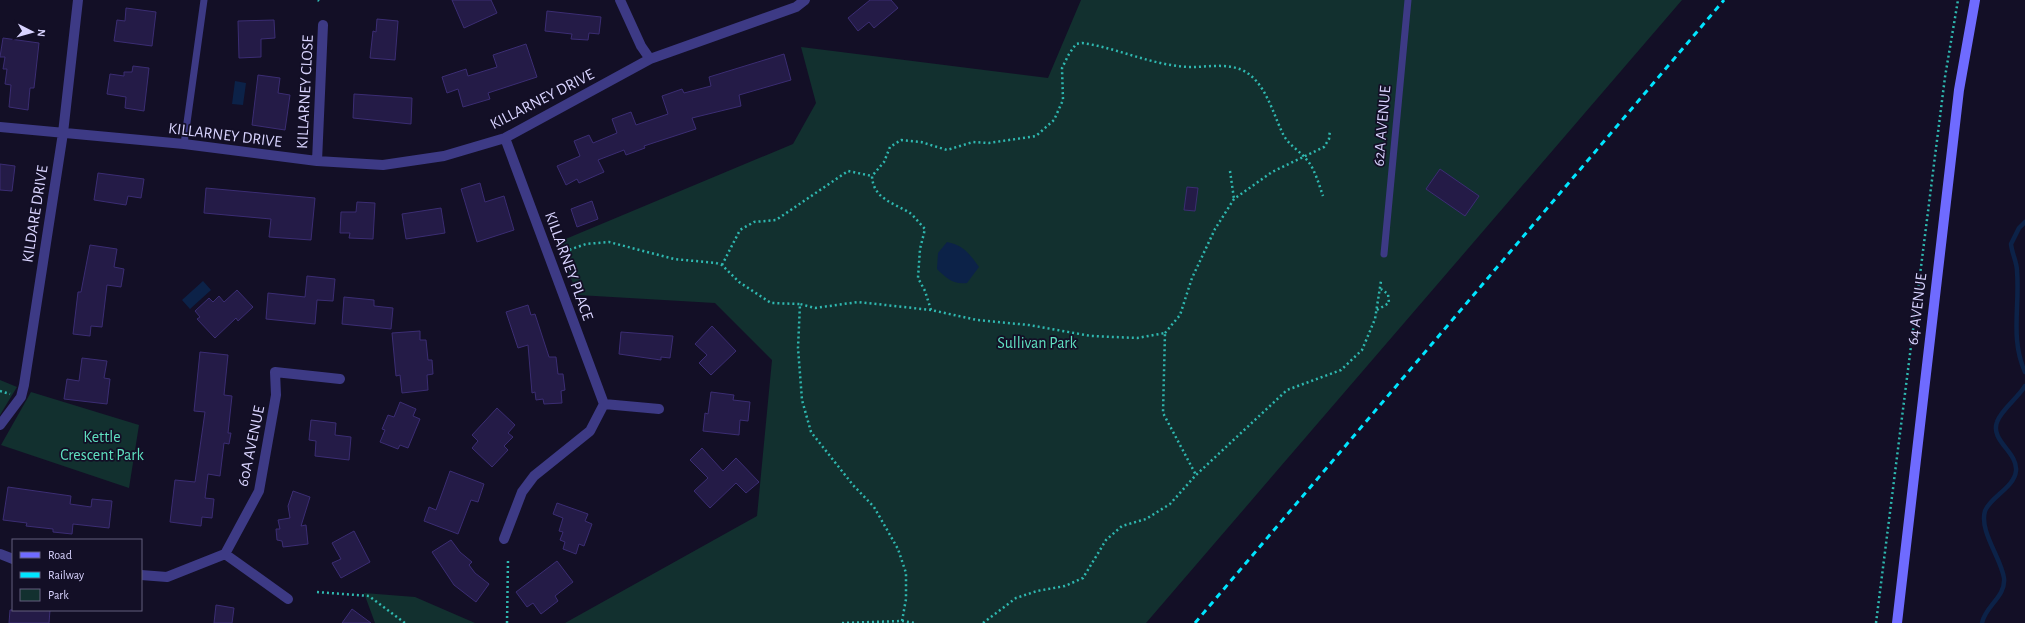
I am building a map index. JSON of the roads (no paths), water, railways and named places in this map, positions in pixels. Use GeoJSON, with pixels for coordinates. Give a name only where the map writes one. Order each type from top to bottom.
{"type":"FeatureCollection","features":[{"type":"Feature","properties":{"kind":"main road","name":"64 AVENUE"},"geometry":{"type":"LineString","coordinates":[[1897,623],[1957,106],[1975,0]]}},
{"type":"Feature","properties":{"kind":"street","name":"KILDARE DRIVE"},"geometry":{"type":"LineString","coordinates":[[0,425],[21,397],[24,385],[63,133],[78,0]]}},
{"type":"Feature","properties":{"kind":"street"},"geometry":{"type":"LineString","coordinates":[[620,0],[641,46],[650,59]]}},
{"type":"Feature","properties":{"kind":"street","name":"KILLARNEY DRIVE"},"geometry":{"type":"LineString","coordinates":[[0,126],[184,144],[316,161],[383,165],[444,156],[505,138],[650,59],[796,7],[805,0]]}},
{"type":"Feature","properties":{"kind":"street","name":"KILLARNEY CLOSE"},"geometry":{"type":"LineString","coordinates":[[316,161],[323,25]]}},
{"type":"Feature","properties":{"kind":"street","name":"KILLARNEY PLACE"},"geometry":{"type":"LineString","coordinates":[[505,138],[604,404]]}},
{"type":"Feature","properties":{"kind":"street","name":"60A AVENUE"},"geometry":{"type":"LineString","coordinates":[[225,554],[259,491],[276,395],[275,372],[340,379]]}},
{"type":"Feature","properties":{"kind":"street"},"geometry":{"type":"LineString","coordinates":[[504,539],[522,492],[534,476],[590,431],[604,404],[659,409]]}},
{"type":"Feature","properties":{"kind":"street"},"geometry":{"type":"LineString","coordinates":[[0,554],[12,559]]}},
{"type":"Feature","properties":{"kind":"street"},"geometry":{"type":"LineString","coordinates":[[142,575],[167,577],[225,554],[288,599]]}},
{"type":"Feature","properties":{"kind":"lane"},"geometry":{"type":"LineString","coordinates":[[184,144],[204,0]]}},
{"type":"Feature","properties":{"kind":"lane","name":"62A AVENUE"},"geometry":{"type":"LineString","coordinates":[[1384,254],[1408,0]]}},
{"type":"Feature","properties":{"kind":"water"},"geometry":{"type":"Polygon","coordinates":[[[235,81],[246,83],[243,105],[232,104],[235,81]]]}},
{"type":"Feature","properties":{"kind":"water"},"geometry":{"type":"Polygon","coordinates":[[[947,242],[953,243],[966,251],[979,267],[967,283],[954,282],[937,269],[938,253],[947,242]]]}},
{"type":"Feature","properties":{"kind":"water"},"geometry":{"type":"Polygon","coordinates":[[[203,281],[211,290],[190,309],[182,300],[203,281]]]}},
{"type":"Feature","properties":{"kind":"waterway"},"geometry":{"type":"LineString","coordinates":[[2025,222],[2019,228],[2011,244],[2017,268],[2018,284],[2016,322],[2018,347],[2020,360],[2025,372]]}},
{"type":"Feature","properties":{"kind":"waterway"},"geometry":{"type":"LineString","coordinates":[[1982,623],[1987,611],[1999,596],[2004,585],[2002,570],[1985,527],[1985,511],[1992,501],[2011,482],[2016,471],[2013,458],[1997,435],[1997,422],[2002,413],[2025,386]]}},
{"type":"Feature","properties":{"kind":"railway"},"geometry":{"type":"LineString","coordinates":[[1195,623],[1724,0]]}},
{"type":"Feature","properties":{"kind":"park label","name":"Sullivan Park"},"geometry":{"type":"Point","coordinates":[1037,343]}},
{"type":"Feature","properties":{"kind":"park label","name":"Kettle Crescent Park"},"geometry":{"type":"Point","coordinates":[102,446]}}]}
